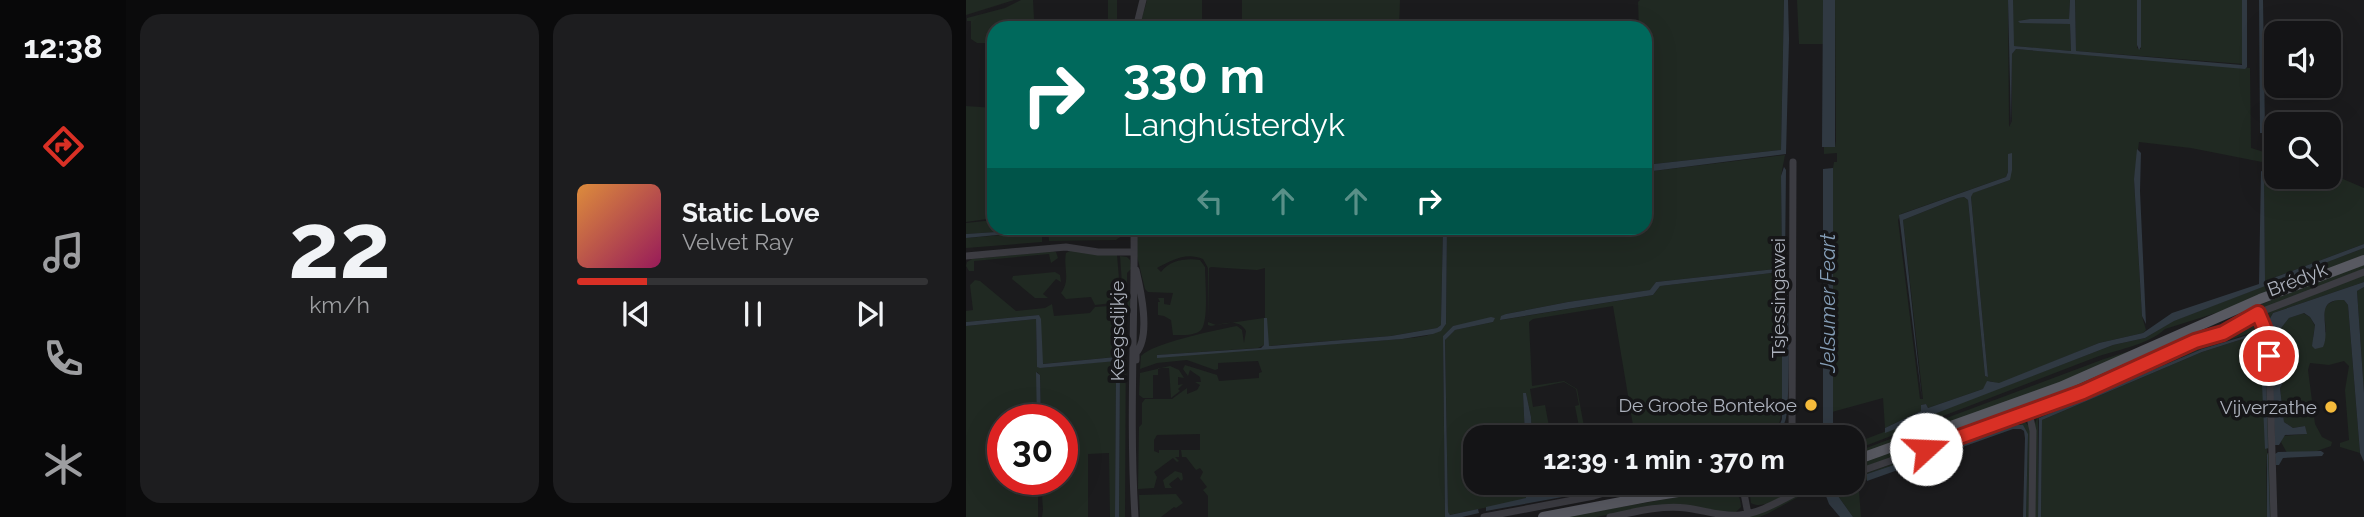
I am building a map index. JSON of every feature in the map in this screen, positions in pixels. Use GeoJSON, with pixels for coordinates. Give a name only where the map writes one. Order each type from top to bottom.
{"type":"FeatureCollection","features":[{"type":"Feature","properties":{"kind":"main road","name":"Brédyk"},"geometry":{"type":"LineString","coordinates":[[1865,457],[2060,387],[2260,299],[2364,260]]}},
{"type":"Feature","properties":{"kind":"main road"},"geometry":{"type":"LineString","coordinates":[[1543,517],[1659,495]]}},
{"type":"Feature","properties":{"kind":"street"},"geometry":{"type":"LineString","coordinates":[[1138,21],[1143,0]]}},
{"type":"Feature","properties":{"kind":"street","name":"Tsjessingawei"},"geometry":{"type":"LineString","coordinates":[[1792,425],[1793,162]]}},
{"type":"Feature","properties":{"kind":"street","name":"Keegsdijkje"},"geometry":{"type":"LineString","coordinates":[[1133,400],[1138,351],[1143,346],[1143,297],[1135,263],[1134,235]]}},
{"type":"Feature","properties":{"kind":"street"},"geometry":{"type":"LineString","coordinates":[[966,256],[1066,247],[1098,252],[1134,252]]}},
{"type":"Feature","properties":{"kind":"street","name":"Keegsdijkje"},"geometry":{"type":"LineString","coordinates":[[1133,517],[1132,307],[1135,263]]}},
{"type":"Feature","properties":{"kind":"street","name":"Brédyk"},"geometry":{"type":"LineString","coordinates":[[1865,470],[2029,413],[2092,388],[2195,341],[2223,333],[2258,313],[2364,272]]}},
{"type":"Feature","properties":{"kind":"street"},"geometry":{"type":"LineString","coordinates":[[2258,313],[2266,332],[2269,356],[2274,517]]}},
{"type":"Feature","properties":{"kind":"street"},"geometry":{"type":"LineString","coordinates":[[2029,413],[2033,431],[2032,517]]}},
{"type":"Feature","properties":{"kind":"street"},"geometry":{"type":"LineString","coordinates":[[1484,517],[1597,495]]}},
{"type":"Feature","properties":{"kind":"street"},"geometry":{"type":"LineString","coordinates":[[1744,495],[1748,514]]}},
{"type":"Feature","properties":{"kind":"street"},"geometry":{"type":"LineString","coordinates":[[1610,517],[1677,507],[1728,516],[1748,514],[1789,495]]}},
{"type":"Feature","properties":{"kind":"shaded area"},"geometry":{"type":"Polygon","coordinates":[[[966,0],[1014,0],[966,15],[966,0]]]}},
{"type":"Feature","properties":{"kind":"shaded area"},"geometry":{"type":"Polygon","coordinates":[[[1021,0],[1033,0],[1034,19],[987,21],[987,43],[977,43],[971,39],[971,21],[967,21],[967,18],[1005,8],[1021,0]]]}},
{"type":"Feature","properties":{"kind":"shaded area"},"geometry":{"type":"Polygon","coordinates":[[[1108,0],[1117,0],[1117,21],[1108,21],[1108,0]]]}},
{"type":"Feature","properties":{"kind":"shaded area"},"geometry":{"type":"Polygon","coordinates":[[[1147,0],[1202,0],[1202,21],[1141,21],[1147,0]]]}},
{"type":"Feature","properties":{"kind":"shaded area"},"geometry":{"type":"Polygon","coordinates":[[[1242,0],[1400,0],[1399,21],[1242,21],[1242,0]]]}},
{"type":"Feature","properties":{"kind":"shaded area"},"geometry":{"type":"Polygon","coordinates":[[[1784,0],[1781,150],[1652,164],[1652,21],[1639,21],[1638,2],[1784,0]]]}},
{"type":"Feature","properties":{"kind":"shaded area"},"geometry":{"type":"Polygon","coordinates":[[[1797,0],[1823,0],[1823,44],[1799,44],[1797,0]]]}},
{"type":"Feature","properties":{"kind":"shaded area"},"geometry":{"type":"Polygon","coordinates":[[[1835,0],[2008,0],[2009,127],[2012,121],[2012,54],[2016,49],[2250,68],[2251,148],[2264,152],[2264,172],[2262,162],[2191,148],[2139,142],[2134,180],[2142,316],[2146,330],[2099,343],[1999,384],[1990,381],[1983,389],[1928,408],[1926,404],[1921,405],[1921,411],[1885,428],[1883,398],[1832,412],[1833,168],[1834,162],[1837,162],[1837,153],[1824,154],[1824,147],[1835,147],[1835,0]],[[2008,154],[2006,177],[1901,214],[1898,220],[1920,399],[1923,399],[1903,220],[1964,197],[1968,200],[1985,376],[1988,377],[1972,193],[2010,180],[2008,154]]]}},
{"type":"Feature","properties":{"kind":"shaded area"},"geometry":{"type":"Polygon","coordinates":[[[2013,0],[2070,0],[2069,19],[2019,20],[2070,24],[2071,51],[2013,46],[2013,0]]]}},
{"type":"Feature","properties":{"kind":"shaded area"},"geometry":{"type":"Polygon","coordinates":[[[2075,0],[2137,0],[2137,48],[2141,49],[2141,0],[2242,0],[2243,64],[2076,51],[2075,0]]]}},
{"type":"Feature","properties":{"kind":"shaded area"},"geometry":{"type":"Polygon","coordinates":[[[966,106],[987,108],[987,219],[966,222],[966,106]]]}},
{"type":"Feature","properties":{"kind":"shaded area"},"geometry":{"type":"Polygon","coordinates":[[[1785,155],[1781,176],[1782,262],[1785,263],[1785,268],[1656,282],[1651,290],[1506,314],[1501,320],[1653,295],[1660,286],[1780,272],[1784,378],[1778,425],[1633,425],[1613,306],[1533,319],[1529,322],[1532,386],[1564,381],[1577,389],[1584,425],[1579,425],[1575,406],[1579,405],[1576,389],[1564,382],[1530,389],[1533,407],[1545,405],[1549,425],[1531,425],[1526,393],[1523,393],[1524,425],[1463,425],[1463,495],[1527,495],[1527,498],[1449,515],[1445,340],[1455,330],[1493,322],[1453,326],[1443,336],[1445,517],[1208,517],[1208,496],[1203,490],[1207,487],[1200,478],[1203,472],[1200,468],[1196,470],[1186,457],[1182,457],[1181,450],[1200,450],[1200,434],[1157,435],[1154,451],[1159,453],[1159,450],[1179,450],[1179,457],[1175,457],[1179,461],[1173,458],[1154,472],[1157,477],[1154,488],[1138,489],[1142,403],[1145,399],[1172,399],[1187,388],[1187,394],[1197,390],[1200,385],[1195,382],[1201,382],[1200,377],[1190,370],[1188,376],[1183,369],[1185,365],[1217,375],[1219,381],[1259,378],[1259,373],[1262,372],[1258,361],[1218,363],[1218,369],[1215,370],[1187,360],[1157,363],[1140,369],[1141,356],[1170,342],[1237,326],[1242,330],[1244,343],[1246,331],[1243,327],[1231,323],[1264,318],[1264,345],[1258,348],[1157,357],[1402,339],[1432,334],[1446,324],[1447,235],[1652,235],[1652,171],[1785,155]]]}},
{"type":"Feature","properties":{"kind":"shaded area"},"geometry":{"type":"Polygon","coordinates":[[[2341,178],[2364,188],[2364,244],[2265,281],[2264,189],[2341,189],[2341,178]]]}},
{"type":"Feature","properties":{"kind":"shaded area"},"geometry":{"type":"Polygon","coordinates":[[[987,221],[987,233],[966,234],[966,223],[987,221]]]}},
{"type":"Feature","properties":{"kind":"shaded area"},"geometry":{"type":"Polygon","coordinates":[[[1042,235],[1042,242],[966,248],[966,238],[1042,235]]]}},
{"type":"Feature","properties":{"kind":"shaded area"},"geometry":{"type":"Polygon","coordinates":[[[1049,235],[1123,235],[1116,240],[1049,241],[1049,235]]]}},
{"type":"Feature","properties":{"kind":"shaded area"},"geometry":{"type":"Polygon","coordinates":[[[1137,235],[1443,235],[1441,325],[1391,336],[1268,346],[1265,268],[1209,268],[1208,322],[1208,268],[1203,259],[1185,257],[1157,268],[1161,272],[1169,265],[1189,259],[1200,260],[1205,267],[1205,318],[1201,330],[1192,334],[1173,335],[1171,320],[1158,315],[1158,298],[1164,298],[1164,304],[1170,305],[1173,293],[1148,292],[1145,289],[1137,256],[1137,235]]]}},
{"type":"Feature","properties":{"kind":"shaded area"},"geometry":{"type":"Polygon","coordinates":[[[2364,248],[2364,255],[2219,312],[2165,329],[2143,342],[2099,356],[1865,446],[1865,439],[2113,345],[2145,338],[2173,321],[2364,248]]]}},
{"type":"Feature","properties":{"kind":"shaded area"},"geometry":{"type":"Polygon","coordinates":[[[1071,250],[1117,255],[1121,302],[1095,305],[1091,297],[1066,299],[1061,293],[1066,283],[1066,253],[1071,250]]]}},
{"type":"Feature","properties":{"kind":"shaded area"},"geometry":{"type":"Polygon","coordinates":[[[1056,252],[1058,258],[1051,263],[1049,254],[974,261],[974,271],[969,271],[966,266],[972,259],[1056,252]]]}},
{"type":"Feature","properties":{"kind":"shaded area"},"geometry":{"type":"Polygon","coordinates":[[[1120,256],[1130,260],[1127,295],[1130,298],[1130,310],[1123,298],[1120,256]]]}},
{"type":"Feature","properties":{"kind":"shaded area"},"geometry":{"type":"Polygon","coordinates":[[[2364,264],[2364,269],[2250,314],[2223,330],[2221,326],[2246,310],[2364,264]]]}},
{"type":"Feature","properties":{"kind":"shaded area"},"geometry":{"type":"Polygon","coordinates":[[[1055,272],[1060,275],[1061,282],[1056,279],[1043,294],[1048,298],[1035,298],[1012,279],[1013,276],[1055,272]]]}},
{"type":"Feature","properties":{"kind":"shaded area"},"geometry":{"type":"Polygon","coordinates":[[[2364,275],[2364,282],[2273,313],[2268,322],[2271,352],[2264,314],[2364,275]]]}},
{"type":"Feature","properties":{"kind":"shaded area"},"geometry":{"type":"Polygon","coordinates":[[[975,280],[980,281],[1016,311],[1045,308],[1052,304],[1054,316],[1090,313],[1095,307],[1123,305],[1126,313],[1122,313],[1122,317],[1126,318],[1125,517],[1119,517],[1120,368],[1116,366],[1115,517],[1110,517],[1109,453],[1088,454],[1088,517],[1042,517],[1042,495],[1078,495],[1078,404],[1041,404],[1040,375],[1037,372],[1037,404],[987,404],[987,495],[1038,495],[1038,517],[966,517],[966,326],[1036,319],[1037,366],[1040,368],[1120,360],[1117,313],[1116,357],[1042,364],[1039,315],[966,322],[966,311],[973,310],[970,285],[975,280]]]}},
{"type":"Feature","properties":{"kind":"shaded area"},"geometry":{"type":"Polygon","coordinates":[[[2364,287],[2364,393],[2357,291],[2364,287]]]}},
{"type":"Feature","properties":{"kind":"shaded area"},"geometry":{"type":"Polygon","coordinates":[[[2338,299],[2344,300],[2348,305],[2360,453],[2340,447],[2340,443],[2349,440],[2345,390],[2349,366],[2344,361],[2329,365],[2310,363],[2308,370],[2315,424],[2322,437],[2332,442],[2331,446],[2317,451],[2287,453],[2281,442],[2283,436],[2306,434],[2305,426],[2293,428],[2284,422],[2280,388],[2285,359],[2278,344],[2278,332],[2289,318],[2303,313],[2310,317],[2315,326],[2313,337],[2326,332],[2324,310],[2328,304],[2338,299]]]}},
{"type":"Feature","properties":{"kind":"shaded area"},"geometry":{"type":"Polygon","coordinates":[[[2255,318],[2265,335],[2270,448],[2267,453],[2270,453],[2272,517],[2266,454],[2267,517],[2041,517],[2042,420],[2202,352],[2255,335],[2260,341],[2267,448],[2266,366],[2261,334],[2250,333],[2202,349],[2041,416],[2038,421],[2038,517],[2034,517],[2035,424],[2039,411],[2118,380],[2255,318]]]}},
{"type":"Feature","properties":{"kind":"shaded area"},"geometry":{"type":"Polygon","coordinates":[[[2211,330],[2209,331],[2212,334],[2170,350],[2167,346],[2168,350],[2040,406],[1865,468],[1865,461],[2044,398],[2167,345],[2211,330]]]}},
{"type":"Feature","properties":{"kind":"shaded area"},"geometry":{"type":"Polygon","coordinates":[[[2133,350],[2078,376],[1865,453],[1865,449],[2133,350]]]}},
{"type":"Feature","properties":{"kind":"shaded area"},"geometry":{"type":"Polygon","coordinates":[[[1170,366],[1179,370],[1184,378],[1178,377],[1178,385],[1183,384],[1178,389],[1180,391],[1171,398],[1169,368],[1161,368],[1170,366]]]}},
{"type":"Feature","properties":{"kind":"shaded area"},"geometry":{"type":"Polygon","coordinates":[[[1158,369],[1158,375],[1153,375],[1153,398],[1143,398],[1139,395],[1140,373],[1158,369]]]}},
{"type":"Feature","properties":{"kind":"shaded area"},"geometry":{"type":"Polygon","coordinates":[[[2016,420],[2025,422],[2030,427],[2030,517],[2026,517],[2028,434],[2020,424],[1867,474],[1867,480],[1865,474],[2016,420]]]}},
{"type":"Feature","properties":{"kind":"shaded area"},"geometry":{"type":"Polygon","coordinates":[[[1175,471],[1182,473],[1183,479],[1181,481],[1178,477],[1169,484],[1172,488],[1165,488],[1163,480],[1175,471]]]}},
{"type":"Feature","properties":{"kind":"shaded area"},"geometry":{"type":"Polygon","coordinates":[[[1176,494],[1183,503],[1176,508],[1161,517],[1140,517],[1139,495],[1176,494]]]}},
{"type":"Feature","properties":{"kind":"shaded area"},"geometry":{"type":"Polygon","coordinates":[[[1690,495],[1738,495],[1741,503],[1736,512],[1637,509],[1596,517],[1563,517],[1690,495]]]}},
{"type":"Feature","properties":{"kind":"shaded area"},"geometry":{"type":"Polygon","coordinates":[[[1786,495],[1757,505],[1751,503],[1750,496],[1786,495]]]}},
{"type":"Feature","properties":{"kind":"shaded area"},"geometry":{"type":"Polygon","coordinates":[[[1795,495],[1806,495],[1759,517],[1744,517],[1795,495]]]}},
{"type":"Feature","properties":{"kind":"shaded area"},"geometry":{"type":"Polygon","coordinates":[[[1859,495],[1861,517],[1853,517],[1838,496],[1859,495]]]}},
{"type":"Feature","properties":{"kind":"water"},"geometry":{"type":"Polygon","coordinates":[[[1784,0],[1788,0],[1786,154],[1652,171],[1652,164],[1781,150],[1784,0]]]}},
{"type":"Feature","properties":{"kind":"water"},"geometry":{"type":"Polygon","coordinates":[[[1823,0],[1835,0],[1835,147],[1822,147],[1823,0]]]}},
{"type":"Feature","properties":{"kind":"water"},"geometry":{"type":"Polygon","coordinates":[[[2008,0],[2013,0],[2014,46],[2071,51],[2070,24],[2018,21],[2069,19],[2070,0],[2075,0],[2076,51],[2242,65],[2242,0],[2247,0],[2247,67],[2245,69],[2016,49],[2012,54],[2011,127],[2008,0]]]}},
{"type":"Feature","properties":{"kind":"water"},"geometry":{"type":"Polygon","coordinates":[[[2137,0],[2141,0],[2139,50],[2137,45],[2137,0]]]}},
{"type":"Feature","properties":{"kind":"water"},"geometry":{"type":"Polygon","coordinates":[[[2259,0],[2263,0],[2265,112],[2264,133],[2260,133],[2259,0]]]}},
{"type":"Feature","properties":{"kind":"water"},"geometry":{"type":"Polygon","coordinates":[[[2137,149],[2141,153],[2140,191],[2146,324],[2142,316],[2134,179],[2137,149]]]}},
{"type":"Feature","properties":{"kind":"water"},"geometry":{"type":"Polygon","coordinates":[[[2012,153],[2010,180],[1973,193],[1971,197],[1988,377],[1985,376],[1968,200],[1964,197],[1958,198],[1903,220],[1922,400],[1899,215],[2006,177],[2008,154],[2012,153]]]}},
{"type":"Feature","properties":{"kind":"water"},"geometry":{"type":"Polygon","coordinates":[[[1784,167],[1785,263],[1782,263],[1781,176],[1784,167]]]}},
{"type":"Feature","properties":{"kind":"water","name":"Jelsumer Feart"},"geometry":{"type":"Polygon","coordinates":[[[1833,168],[1833,425],[1823,425],[1823,169],[1833,168]]]}},
{"type":"Feature","properties":{"kind":"water"},"geometry":{"type":"Polygon","coordinates":[[[2261,171],[2264,172],[2265,281],[2364,244],[2364,248],[2174,321],[2145,338],[2113,345],[1885,433],[1885,428],[1921,411],[1921,405],[1926,404],[1928,408],[1983,389],[1987,381],[1999,383],[2099,343],[2143,333],[2172,313],[2259,284],[2261,171]]]}},
{"type":"Feature","properties":{"kind":"water"},"geometry":{"type":"Polygon","coordinates":[[[987,233],[987,235],[997,235],[966,238],[966,234],[987,233]]]}},
{"type":"Feature","properties":{"kind":"water"},"geometry":{"type":"Polygon","coordinates":[[[1443,235],[1447,235],[1446,324],[1441,331],[1402,339],[1157,358],[1157,355],[1261,348],[1264,345],[1264,318],[1267,318],[1269,346],[1391,336],[1441,325],[1443,235]]]}},
{"type":"Feature","properties":{"kind":"water"},"geometry":{"type":"Polygon","coordinates":[[[1785,268],[1789,342],[1786,418],[1783,425],[1779,425],[1782,419],[1780,272],[1660,286],[1653,295],[1500,320],[1501,316],[1506,314],[1650,290],[1656,282],[1785,268]]]}},
{"type":"Feature","properties":{"kind":"water"},"geometry":{"type":"Polygon","coordinates":[[[2364,282],[2364,287],[2357,291],[2364,393],[2364,462],[2360,453],[2348,305],[2344,300],[2334,301],[2325,309],[2323,347],[2315,349],[2312,346],[2315,325],[2304,313],[2289,318],[2278,332],[2286,372],[2280,388],[2284,422],[2293,428],[2305,426],[2307,434],[2285,435],[2279,445],[2275,445],[2268,322],[2273,313],[2364,282]]]}},
{"type":"Feature","properties":{"kind":"water"},"geometry":{"type":"Polygon","coordinates":[[[1116,312],[1119,320],[1120,360],[1116,361],[1040,368],[1037,367],[1036,319],[966,326],[966,322],[1039,315],[1043,364],[1116,357],[1116,312]]]}},
{"type":"Feature","properties":{"kind":"water"},"geometry":{"type":"Polygon","coordinates":[[[1495,318],[1493,322],[1455,330],[1445,340],[1448,512],[1450,515],[1478,509],[1479,513],[1445,517],[1443,336],[1453,326],[1495,318]]]}},
{"type":"Feature","properties":{"kind":"water"},"geometry":{"type":"Polygon","coordinates":[[[2258,332],[2262,336],[2266,366],[2268,448],[2265,449],[2260,341],[2255,335],[2202,352],[2042,420],[2041,517],[2038,517],[2039,418],[2202,349],[2258,332]]]}},
{"type":"Feature","properties":{"kind":"water"},"geometry":{"type":"Polygon","coordinates":[[[1116,365],[1120,368],[1119,517],[1115,517],[1116,365]]]}},
{"type":"Feature","properties":{"kind":"water"},"geometry":{"type":"Polygon","coordinates":[[[1036,372],[1040,375],[1041,404],[1037,404],[1036,372]]]}},
{"type":"Feature","properties":{"kind":"water"},"geometry":{"type":"Polygon","coordinates":[[[1523,393],[1526,393],[1531,425],[1524,425],[1523,393]]]}},
{"type":"Feature","properties":{"kind":"water"},"geometry":{"type":"Polygon","coordinates":[[[2013,425],[2023,425],[2028,434],[2026,517],[2023,517],[2025,438],[2021,429],[2013,429],[1867,481],[1867,474],[2013,425]]]}},
{"type":"Feature","properties":{"kind":"water"},"geometry":{"type":"Polygon","coordinates":[[[2278,452],[2324,453],[2322,456],[2283,458],[2279,465],[2276,465],[2275,454],[2278,452]]]}},
{"type":"Feature","properties":{"kind":"water"},"geometry":{"type":"Polygon","coordinates":[[[2267,453],[2268,455],[2270,517],[2267,517],[2267,453]]]}},
{"type":"Feature","properties":{"kind":"water"},"geometry":{"type":"Polygon","coordinates":[[[1526,495],[1573,495],[1486,511],[1486,507],[1526,498],[1526,495]]]}},
{"type":"Feature","properties":{"kind":"water"},"geometry":{"type":"Polygon","coordinates":[[[1826,495],[1838,495],[1853,517],[1840,517],[1826,495]]]}},
{"type":"Feature","properties":{"kind":"place","name":"De Groote Bontekoe"},"geometry":{"type":"Point","coordinates":[1811,405]}},
{"type":"Feature","properties":{"kind":"place","name":"Vijverzathe"},"geometry":{"type":"Point","coordinates":[2331,407]}},
{"type":"Feature","properties":{"kind":"route"},"geometry":{"type":"LineString","coordinates":[[1926,449],[2083,392],[2195,341],[2223,333],[2258,313],[2266,332],[2269,356]]}}]}
